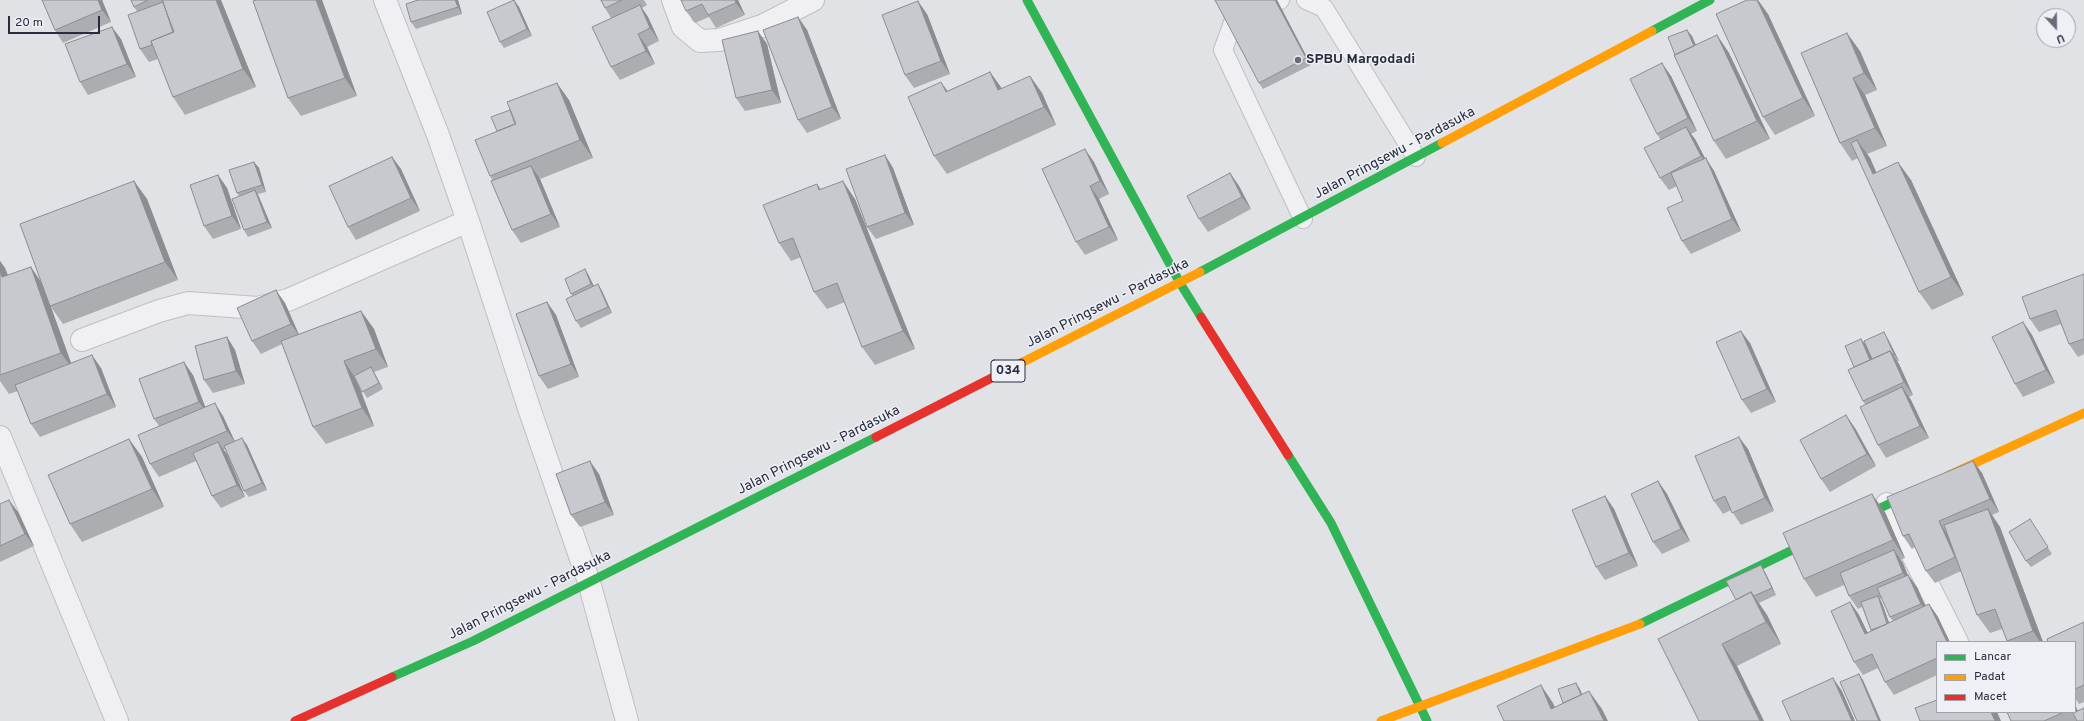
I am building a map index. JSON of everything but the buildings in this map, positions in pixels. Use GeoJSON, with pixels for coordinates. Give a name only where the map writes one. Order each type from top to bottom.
{"type":"FeatureCollection","features":[{"type":"Feature","properties":{"kind":"main road"},"geometry":{"type":"LineString","coordinates":[[1027,0],[1180,284],[1331,523],[1421,707],[1426,721]]}},
{"type":"Feature","properties":{"kind":"main road","name":"Jalan Pringsewu - Pardasuka"},"geometry":{"type":"LineString","coordinates":[[295,721],[473,641],[1180,284],[1710,0]]}},
{"type":"Feature","properties":{"kind":"main road"},"geometry":{"type":"LineString","coordinates":[[1943,478],[2084,413]]}},
{"type":"Feature","properties":{"kind":"main road"},"geometry":{"type":"LineString","coordinates":[[1844,525],[1922,488]]}},
{"type":"Feature","properties":{"kind":"main road"},"geometry":{"type":"LineString","coordinates":[[1381,721],[1652,619],[1830,532]]}},
{"type":"Feature","properties":{"kind":"street"},"geometry":{"type":"LineString","coordinates":[[385,0],[438,135],[468,221],[530,411],[589,582],[627,721]]}},
{"type":"Feature","properties":{"kind":"street"},"geometry":{"type":"LineString","coordinates":[[673,0],[683,28],[700,41],[719,40],[762,26],[813,0]]}},
{"type":"Feature","properties":{"kind":"street"},"geometry":{"type":"LineString","coordinates":[[82,340],[159,311],[188,303],[258,308],[288,300],[468,221]]}},
{"type":"Feature","properties":{"kind":"street"},"geometry":{"type":"LineString","coordinates":[[0,437],[117,721]]}},
{"type":"Feature","properties":{"kind":"street"},"geometry":{"type":"LineString","coordinates":[[1887,504],[1956,641]]}},
{"type":"Feature","properties":{"kind":"lane"},"geometry":{"type":"LineString","coordinates":[[1280,0],[1235,17],[1223,50],[1303,219]]}},
{"type":"Feature","properties":{"kind":"lane"},"geometry":{"type":"LineString","coordinates":[[1306,0],[1324,8],[1416,157]]}},
{"type":"Feature","properties":{"kind":"traffic: fast"},"geometry":{"type":"LineString","coordinates":[[1027,0],[1180,283],[1201,317]]}},
{"type":"Feature","properties":{"kind":"traffic: fast"},"geometry":{"type":"LineString","coordinates":[[1652,31],[1710,0]]}},
{"type":"Feature","properties":{"kind":"traffic: fast"},"geometry":{"type":"LineString","coordinates":[[1200,272],[1442,143]]}},
{"type":"Feature","properties":{"kind":"traffic: fast"},"geometry":{"type":"LineString","coordinates":[[392,677],[473,641],[876,437]]}},
{"type":"Feature","properties":{"kind":"traffic: fast"},"geometry":{"type":"LineString","coordinates":[[1288,455],[1331,523],[1427,721]]}},
{"type":"Feature","properties":{"kind":"traffic: fast"},"geometry":{"type":"LineString","coordinates":[[1855,520],[1916,491]]}},
{"type":"Feature","properties":{"kind":"traffic: fast"},"geometry":{"type":"LineString","coordinates":[[1640,624],[1819,537]]}},
{"type":"Feature","properties":{"kind":"traffic: slow"},"geometry":{"type":"LineString","coordinates":[[1442,143],[1652,31]]}},
{"type":"Feature","properties":{"kind":"traffic: slow"},"geometry":{"type":"LineString","coordinates":[[1021,363],[1200,272]]}},
{"type":"Feature","properties":{"kind":"traffic: slow"},"geometry":{"type":"LineString","coordinates":[[1949,475],[2084,413]]}},
{"type":"Feature","properties":{"kind":"traffic: slow"},"geometry":{"type":"LineString","coordinates":[[1381,721],[1640,624]]}},
{"type":"Feature","properties":{"kind":"traffic: jam"},"geometry":{"type":"LineString","coordinates":[[1201,317],[1288,455]]}},
{"type":"Feature","properties":{"kind":"traffic: jam"},"geometry":{"type":"LineString","coordinates":[[876,437],[1021,363]]}},
{"type":"Feature","properties":{"kind":"traffic: jam"},"geometry":{"type":"LineString","coordinates":[[295,721],[392,677]]}},
{"type":"Feature","properties":{"kind":"place","name":"SPBU Margodadi"},"geometry":{"type":"Point","coordinates":[1298,60]}}]}
